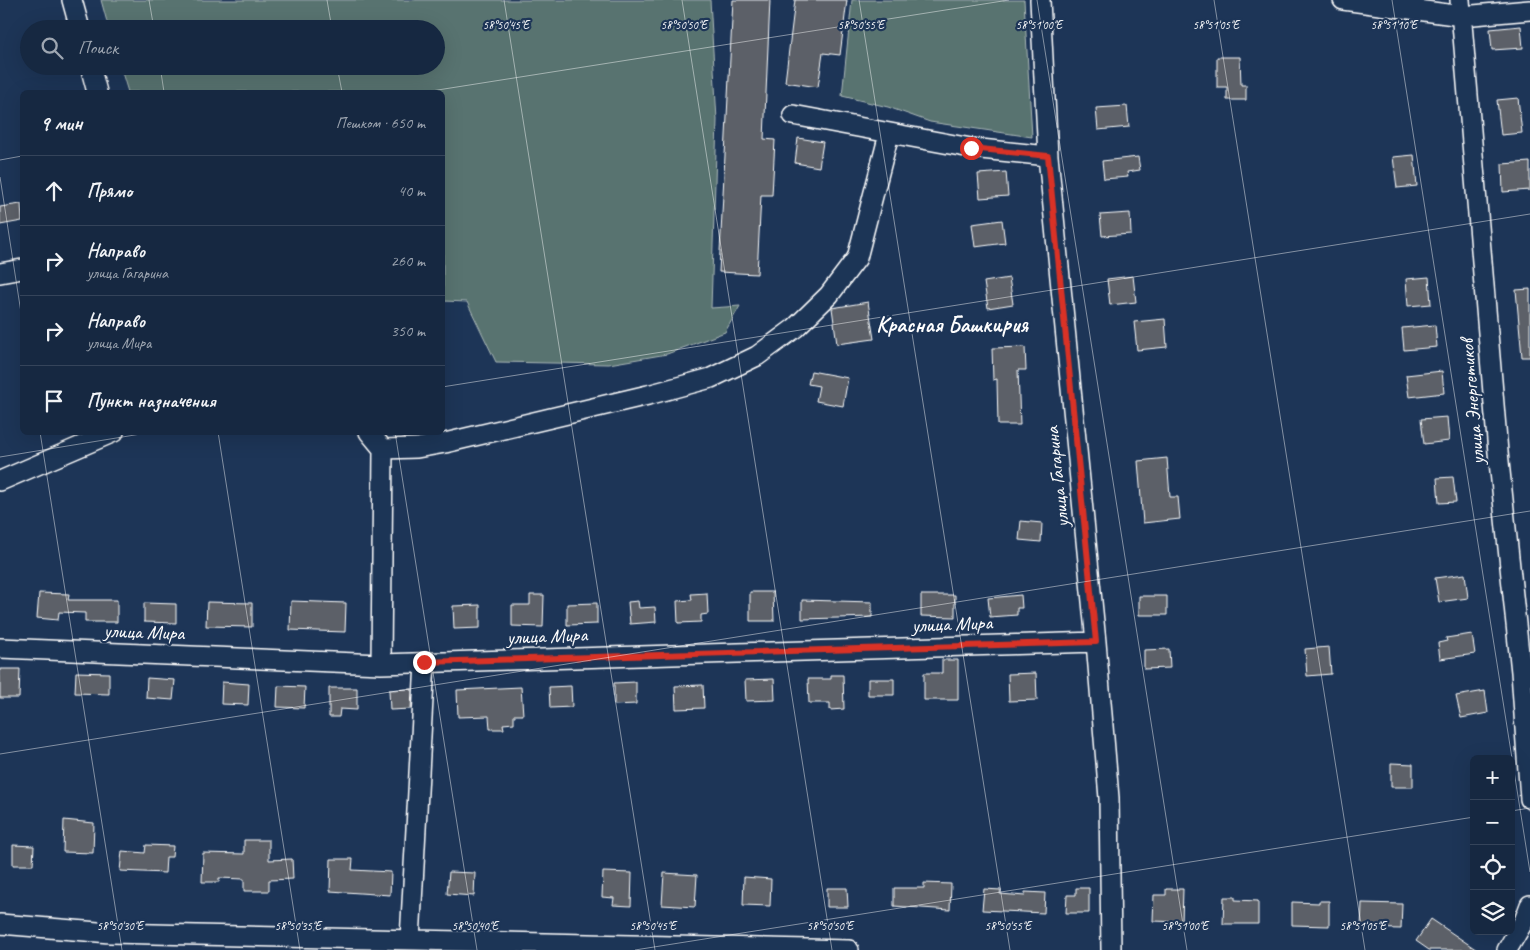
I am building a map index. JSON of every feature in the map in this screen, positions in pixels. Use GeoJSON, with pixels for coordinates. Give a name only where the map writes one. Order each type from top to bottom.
{"type":"FeatureCollection","features":[{"type":"Feature","properties":{"kind":"street"},"geometry":{"type":"LineString","coordinates":[[72,0],[78,20]]}},
{"type":"Feature","properties":{"kind":"street"},"geometry":{"type":"LineString","coordinates":[[1343,0],[1461,8],[1530,10]]}},
{"type":"Feature","properties":{"kind":"street","name":"улица Гагарина"},"geometry":{"type":"LineString","coordinates":[[1041,1],[1048,156],[1096,642],[1109,798],[1112,950]]}},
{"type":"Feature","properties":{"kind":"street","name":"улица Энергетиков"},"geometry":{"type":"LineString","coordinates":[[1461,8],[1498,452],[1521,672],[1530,799]]}},
{"type":"Feature","properties":{"kind":"street"},"geometry":{"type":"LineString","coordinates":[[92,75],[96,90]]}},
{"type":"Feature","properties":{"kind":"street"},"geometry":{"type":"LineString","coordinates":[[793,115],[971,148],[1048,156]]}},
{"type":"Feature","properties":{"kind":"street"},"geometry":{"type":"LineString","coordinates":[[383,449],[417,448],[445,443],[648,395],[711,378],[757,356],[795,328],[829,295],[857,258],[889,134]]}},
{"type":"Feature","properties":{"kind":"street"},"geometry":{"type":"LineString","coordinates":[[0,273],[20,269]]}},
{"type":"Feature","properties":{"kind":"street"},"geometry":{"type":"LineString","coordinates":[[0,482],[107,435]]}},
{"type":"Feature","properties":{"kind":"street"},"geometry":{"type":"LineString","coordinates":[[371,435],[383,449],[381,664]]}},
{"type":"Feature","properties":{"kind":"street","name":"улица Мира"},"geometry":{"type":"LineString","coordinates":[[0,648],[381,664],[1096,642]]}},
{"type":"Feature","properties":{"kind":"street"},"geometry":{"type":"LineString","coordinates":[[410,940],[424,662]]}},
{"type":"Feature","properties":{"kind":"street"},"geometry":{"type":"LineString","coordinates":[[1507,950],[1524,921],[1530,905]]}},
{"type":"Feature","properties":{"kind":"street"},"geometry":{"type":"LineString","coordinates":[[0,924],[110,941],[264,943],[410,940],[442,946],[849,950]]}},
{"type":"Feature","properties":{"kind":"green space"},"geometry":{"type":"Polygon","coordinates":[[[101,0],[710,0],[717,120],[711,308],[740,306],[725,332],[667,354],[609,364],[496,362],[467,302],[445,301],[445,90],[127,90],[123,75],[445,75],[445,20],[107,20],[101,0]]]}},
{"type":"Feature","properties":{"kind":"green space"},"geometry":{"type":"Polygon","coordinates":[[[852,0],[1024,0],[1032,137],[930,122],[888,107],[842,96],[852,0]]]}},
{"type":"Feature","properties":{"kind":"building"},"geometry":{"type":"Polygon","coordinates":[[[733,0],[770,0],[764,139],[775,140],[772,195],[761,195],[757,274],[719,272],[733,0]]]}},
{"type":"Feature","properties":{"kind":"building"},"geometry":{"type":"Polygon","coordinates":[[[795,0],[847,0],[840,55],[823,53],[818,87],[785,82],[795,0]]]}},
{"type":"Feature","properties":{"kind":"building"},"geometry":{"type":"Polygon","coordinates":[[[1521,26],[1523,48],[1492,50],[1490,29],[1521,26]]]}},
{"type":"Feature","properties":{"kind":"building"},"geometry":{"type":"Polygon","coordinates":[[[1217,57],[1240,57],[1241,85],[1246,85],[1246,100],[1227,100],[1227,87],[1217,87],[1217,57]]]}},
{"type":"Feature","properties":{"kind":"building"},"geometry":{"type":"Polygon","coordinates":[[[1518,98],[1522,133],[1501,135],[1497,100],[1518,98]]]}},
{"type":"Feature","properties":{"kind":"building"},"geometry":{"type":"Polygon","coordinates":[[[1127,106],[1129,127],[1098,130],[1096,108],[1127,106]]]}},
{"type":"Feature","properties":{"kind":"building"},"geometry":{"type":"Polygon","coordinates":[[[798,138],[823,142],[819,167],[795,163],[798,138]]]}},
{"type":"Feature","properties":{"kind":"building"},"geometry":{"type":"Polygon","coordinates":[[[1414,155],[1417,186],[1397,188],[1393,157],[1414,155]]]}},
{"type":"Feature","properties":{"kind":"building"},"geometry":{"type":"Polygon","coordinates":[[[1138,157],[1140,170],[1127,172],[1128,177],[1104,179],[1102,161],[1138,157]]]}},
{"type":"Feature","properties":{"kind":"building"},"geometry":{"type":"Polygon","coordinates":[[[1530,162],[1530,190],[1503,192],[1502,164],[1530,162]]]}},
{"type":"Feature","properties":{"kind":"building"},"geometry":{"type":"Polygon","coordinates":[[[1006,172],[1008,196],[980,198],[978,174],[1006,172]]]}},
{"type":"Feature","properties":{"kind":"building"},"geometry":{"type":"Polygon","coordinates":[[[20,204],[20,221],[0,225],[0,207],[20,204]]]}},
{"type":"Feature","properties":{"kind":"building"},"geometry":{"type":"Polygon","coordinates":[[[1130,213],[1131,234],[1102,236],[1100,215],[1130,213]]]}},
{"type":"Feature","properties":{"kind":"building"},"geometry":{"type":"Polygon","coordinates":[[[1002,220],[1005,243],[975,247],[972,224],[1002,220]]]}},
{"type":"Feature","properties":{"kind":"building"},"geometry":{"type":"Polygon","coordinates":[[[1133,276],[1136,302],[1110,305],[1107,279],[1133,276]]]}},
{"type":"Feature","properties":{"kind":"building"},"geometry":{"type":"Polygon","coordinates":[[[1429,277],[1431,304],[1408,306],[1406,279],[1429,277]]]}},
{"type":"Feature","properties":{"kind":"building"},"geometry":{"type":"Polygon","coordinates":[[[1009,278],[1013,304],[988,308],[984,282],[1009,278]]]}},
{"type":"Feature","properties":{"kind":"building"},"geometry":{"type":"Polygon","coordinates":[[[1530,289],[1530,357],[1522,357],[1516,290],[1530,289]]]}},
{"type":"Feature","properties":{"kind":"building"},"geometry":{"type":"Polygon","coordinates":[[[868,302],[874,339],[837,344],[832,308],[868,302]]]}},
{"type":"Feature","properties":{"kind":"building"},"geometry":{"type":"Polygon","coordinates":[[[1165,319],[1167,347],[1137,350],[1134,322],[1165,319]]]}},
{"type":"Feature","properties":{"kind":"building"},"geometry":{"type":"Polygon","coordinates":[[[1435,325],[1437,347],[1404,350],[1402,328],[1435,325]]]}},
{"type":"Feature","properties":{"kind":"building"},"geometry":{"type":"Polygon","coordinates":[[[1025,347],[1026,370],[1018,370],[1020,425],[998,425],[997,379],[993,380],[992,348],[1025,347]]]}},
{"type":"Feature","properties":{"kind":"building"},"geometry":{"type":"Polygon","coordinates":[[[811,371],[848,378],[843,406],[816,401],[819,386],[808,384],[811,371]]]}},
{"type":"Feature","properties":{"kind":"building"},"geometry":{"type":"Polygon","coordinates":[[[1442,371],[1444,393],[1409,397],[1406,375],[1442,371]]]}},
{"type":"Feature","properties":{"kind":"building"},"geometry":{"type":"Polygon","coordinates":[[[1447,417],[1449,441],[1424,444],[1421,419],[1447,417]]]}},
{"type":"Feature","properties":{"kind":"building"},"geometry":{"type":"Polygon","coordinates":[[[1167,458],[1170,497],[1178,497],[1180,519],[1143,523],[1138,461],[1167,458]]]}},
{"type":"Feature","properties":{"kind":"building"},"geometry":{"type":"Polygon","coordinates":[[[1453,477],[1456,502],[1439,503],[1437,478],[1453,477]]]}},
{"type":"Feature","properties":{"kind":"building"},"geometry":{"type":"Polygon","coordinates":[[[1021,521],[1042,523],[1041,542],[1019,540],[1021,521]]]}},
{"type":"Feature","properties":{"kind":"building"},"geometry":{"type":"Polygon","coordinates":[[[1465,574],[1468,598],[1439,602],[1435,578],[1465,574]]]}},
{"type":"Feature","properties":{"kind":"building"},"geometry":{"type":"Polygon","coordinates":[[[750,592],[773,592],[774,621],[750,621],[750,592]]]}},
{"type":"Feature","properties":{"kind":"building"},"geometry":{"type":"Polygon","coordinates":[[[39,593],[69,594],[68,600],[117,600],[117,622],[85,622],[85,613],[59,612],[58,620],[37,618],[39,593]]]}},
{"type":"Feature","properties":{"kind":"building"},"geometry":{"type":"Polygon","coordinates":[[[707,593],[708,614],[701,615],[701,622],[678,623],[677,601],[692,600],[691,594],[707,593]]]}},
{"type":"Feature","properties":{"kind":"building"},"geometry":{"type":"Polygon","coordinates":[[[530,595],[544,595],[543,627],[512,626],[512,605],[530,605],[530,595]]]}},
{"type":"Feature","properties":{"kind":"building"},"geometry":{"type":"Polygon","coordinates":[[[921,595],[955,595],[955,617],[921,616],[921,595]]]}},
{"type":"Feature","properties":{"kind":"building"},"geometry":{"type":"Polygon","coordinates":[[[1021,595],[1022,608],[1017,608],[1017,615],[990,617],[988,598],[1021,595]]]}},
{"type":"Feature","properties":{"kind":"building"},"geometry":{"type":"Polygon","coordinates":[[[1139,596],[1167,596],[1167,615],[1139,615],[1139,596]]]}},
{"type":"Feature","properties":{"kind":"building"},"geometry":{"type":"Polygon","coordinates":[[[802,600],[872,602],[872,617],[802,619],[802,600]]]}},
{"type":"Feature","properties":{"kind":"building"},"geometry":{"type":"Polygon","coordinates":[[[291,601],[346,603],[345,632],[290,630],[291,601]]]}},
{"type":"Feature","properties":{"kind":"building"},"geometry":{"type":"Polygon","coordinates":[[[638,601],[639,608],[655,607],[656,622],[630,624],[628,602],[638,601]]]}},
{"type":"Feature","properties":{"kind":"building"},"geometry":{"type":"Polygon","coordinates":[[[207,602],[252,603],[252,627],[206,626],[207,602]]]}},
{"type":"Feature","properties":{"kind":"building"},"geometry":{"type":"Polygon","coordinates":[[[144,603],[176,604],[176,623],[144,622],[144,603]]]}},
{"type":"Feature","properties":{"kind":"building"},"geometry":{"type":"Polygon","coordinates":[[[597,603],[597,624],[567,625],[567,604],[597,603]]]}},
{"type":"Feature","properties":{"kind":"building"},"geometry":{"type":"Polygon","coordinates":[[[480,605],[480,628],[454,629],[453,606],[480,605]]]}},
{"type":"Feature","properties":{"kind":"building"},"geometry":{"type":"Polygon","coordinates":[[[1472,634],[1475,654],[1440,659],[1438,643],[1447,641],[1446,638],[1472,634]]]}},
{"type":"Feature","properties":{"kind":"building"},"geometry":{"type":"Polygon","coordinates":[[[1329,647],[1331,674],[1307,676],[1305,649],[1329,647]]]}},
{"type":"Feature","properties":{"kind":"building"},"geometry":{"type":"Polygon","coordinates":[[[1169,649],[1170,668],[1144,669],[1144,650],[1169,649]]]}},
{"type":"Feature","properties":{"kind":"building"},"geometry":{"type":"Polygon","coordinates":[[[942,660],[958,660],[958,700],[924,700],[924,673],[942,673],[942,660]]]}},
{"type":"Feature","properties":{"kind":"building"},"geometry":{"type":"Polygon","coordinates":[[[0,669],[20,669],[19,698],[0,698],[0,669]]]}},
{"type":"Feature","properties":{"kind":"building"},"geometry":{"type":"Polygon","coordinates":[[[76,672],[109,673],[109,694],[75,693],[76,672]]]}},
{"type":"Feature","properties":{"kind":"building"},"geometry":{"type":"Polygon","coordinates":[[[1036,673],[1037,700],[1009,701],[1008,674],[1036,673]]]}},
{"type":"Feature","properties":{"kind":"building"},"geometry":{"type":"Polygon","coordinates":[[[831,675],[843,675],[844,709],[830,710],[830,703],[809,703],[808,679],[831,679],[831,675]]]}},
{"type":"Feature","properties":{"kind":"building"},"geometry":{"type":"Polygon","coordinates":[[[147,678],[175,680],[173,700],[146,698],[147,678]]]}},
{"type":"Feature","properties":{"kind":"building"},"geometry":{"type":"Polygon","coordinates":[[[774,679],[775,700],[746,701],[745,680],[774,679]]]}},
{"type":"Feature","properties":{"kind":"building"},"geometry":{"type":"Polygon","coordinates":[[[868,679],[894,679],[894,695],[868,695],[868,679]]]}},
{"type":"Feature","properties":{"kind":"building"},"geometry":{"type":"Polygon","coordinates":[[[222,682],[249,684],[248,705],[221,704],[222,682]]]}},
{"type":"Feature","properties":{"kind":"building"},"geometry":{"type":"Polygon","coordinates":[[[636,682],[636,704],[614,705],[614,683],[636,682]]]}},
{"type":"Feature","properties":{"kind":"building"},"geometry":{"type":"Polygon","coordinates":[[[703,685],[704,708],[676,709],[675,686],[703,685]]]}},
{"type":"Feature","properties":{"kind":"building"},"geometry":{"type":"Polygon","coordinates":[[[278,686],[305,687],[304,708],[277,707],[278,686]]]}},
{"type":"Feature","properties":{"kind":"building"},"geometry":{"type":"Polygon","coordinates":[[[571,686],[572,707],[550,708],[549,687],[571,686]]]}},
{"type":"Feature","properties":{"kind":"building"},"geometry":{"type":"Polygon","coordinates":[[[521,687],[523,715],[514,715],[514,723],[503,724],[504,729],[490,729],[489,716],[458,717],[457,690],[521,687]]]}},
{"type":"Feature","properties":{"kind":"building"},"geometry":{"type":"Polygon","coordinates":[[[329,688],[357,688],[357,710],[340,709],[339,717],[329,717],[329,688]]]}},
{"type":"Feature","properties":{"kind":"building"},"geometry":{"type":"Polygon","coordinates":[[[412,689],[411,709],[390,710],[389,690],[412,689]]]}},
{"type":"Feature","properties":{"kind":"building"},"geometry":{"type":"Polygon","coordinates":[[[1485,691],[1488,713],[1461,718],[1456,696],[1485,691]]]}},
{"type":"Feature","properties":{"kind":"building"},"geometry":{"type":"Polygon","coordinates":[[[1391,763],[1413,764],[1413,787],[1391,787],[1391,763]]]}},
{"type":"Feature","properties":{"kind":"building"},"geometry":{"type":"Polygon","coordinates":[[[64,820],[94,823],[93,853],[63,852],[64,820]]]}},
{"type":"Feature","properties":{"kind":"building"},"geometry":{"type":"Polygon","coordinates":[[[244,840],[269,840],[269,860],[292,859],[293,879],[269,880],[269,891],[244,891],[244,879],[219,878],[219,882],[202,882],[203,853],[244,854],[244,840]]]}},
{"type":"Feature","properties":{"kind":"building"},"geometry":{"type":"Polygon","coordinates":[[[13,845],[34,846],[33,865],[13,865],[13,845]]]}},
{"type":"Feature","properties":{"kind":"building"},"geometry":{"type":"Polygon","coordinates":[[[146,845],[173,846],[172,857],[166,857],[165,873],[120,871],[122,851],[145,853],[146,845]]]}},
{"type":"Feature","properties":{"kind":"building"},"geometry":{"type":"Polygon","coordinates":[[[331,859],[353,859],[352,870],[391,872],[390,895],[330,891],[331,859]]]}},
{"type":"Feature","properties":{"kind":"building"},"geometry":{"type":"Polygon","coordinates":[[[449,872],[475,873],[474,896],[447,894],[449,872]]]}},
{"type":"Feature","properties":{"kind":"building"},"geometry":{"type":"Polygon","coordinates":[[[603,872],[632,873],[631,906],[613,905],[614,898],[602,897],[603,872]]]}},
{"type":"Feature","properties":{"kind":"building"},"geometry":{"type":"Polygon","coordinates":[[[664,873],[697,875],[695,907],[662,905],[664,873]]]}},
{"type":"Feature","properties":{"kind":"building"},"geometry":{"type":"Polygon","coordinates":[[[744,877],[771,879],[770,906],[743,905],[744,877]]]}},
{"type":"Feature","properties":{"kind":"building"},"geometry":{"type":"Polygon","coordinates":[[[924,883],[951,884],[950,910],[894,906],[894,888],[924,888],[924,883]]]}},
{"type":"Feature","properties":{"kind":"building"},"geometry":{"type":"Polygon","coordinates":[[[827,888],[847,888],[848,907],[827,907],[827,888]]]}},
{"type":"Feature","properties":{"kind":"building"},"geometry":{"type":"Polygon","coordinates":[[[1076,888],[1089,888],[1089,913],[1066,913],[1067,895],[1076,895],[1076,888]]]}},
{"type":"Feature","properties":{"kind":"building"},"geometry":{"type":"Polygon","coordinates":[[[984,889],[1001,890],[1000,894],[1025,896],[1025,892],[1045,893],[1044,913],[982,910],[984,889]]]}},
{"type":"Feature","properties":{"kind":"building"},"geometry":{"type":"Polygon","coordinates":[[[1166,889],[1183,889],[1182,922],[1153,921],[1154,895],[1166,895],[1166,889]]]}},
{"type":"Feature","properties":{"kind":"building"},"geometry":{"type":"Polygon","coordinates":[[[1224,897],[1235,897],[1235,900],[1258,901],[1258,924],[1223,924],[1224,897]]]}},
{"type":"Feature","properties":{"kind":"building"},"geometry":{"type":"Polygon","coordinates":[[[1319,901],[1329,901],[1329,926],[1292,925],[1292,902],[1319,903],[1319,901]]]}},
{"type":"Feature","properties":{"kind":"building"},"geometry":{"type":"Polygon","coordinates":[[[1362,903],[1402,904],[1401,929],[1361,928],[1362,903]]]}},
{"type":"Feature","properties":{"kind":"building"},"geometry":{"type":"Polygon","coordinates":[[[1431,919],[1477,950],[1429,950],[1416,941],[1431,919]]]}},
{"type":"Feature","properties":{"kind":"district","name":"Красная Башкирия"},"geometry":{"type":"Point","coordinates":[952,325]}},
{"type":"Feature","properties":{"kind":"route"},"geometry":{"type":"LineString","coordinates":[[424,662],[1096,642],[1048,156],[971,148]]}}]}
